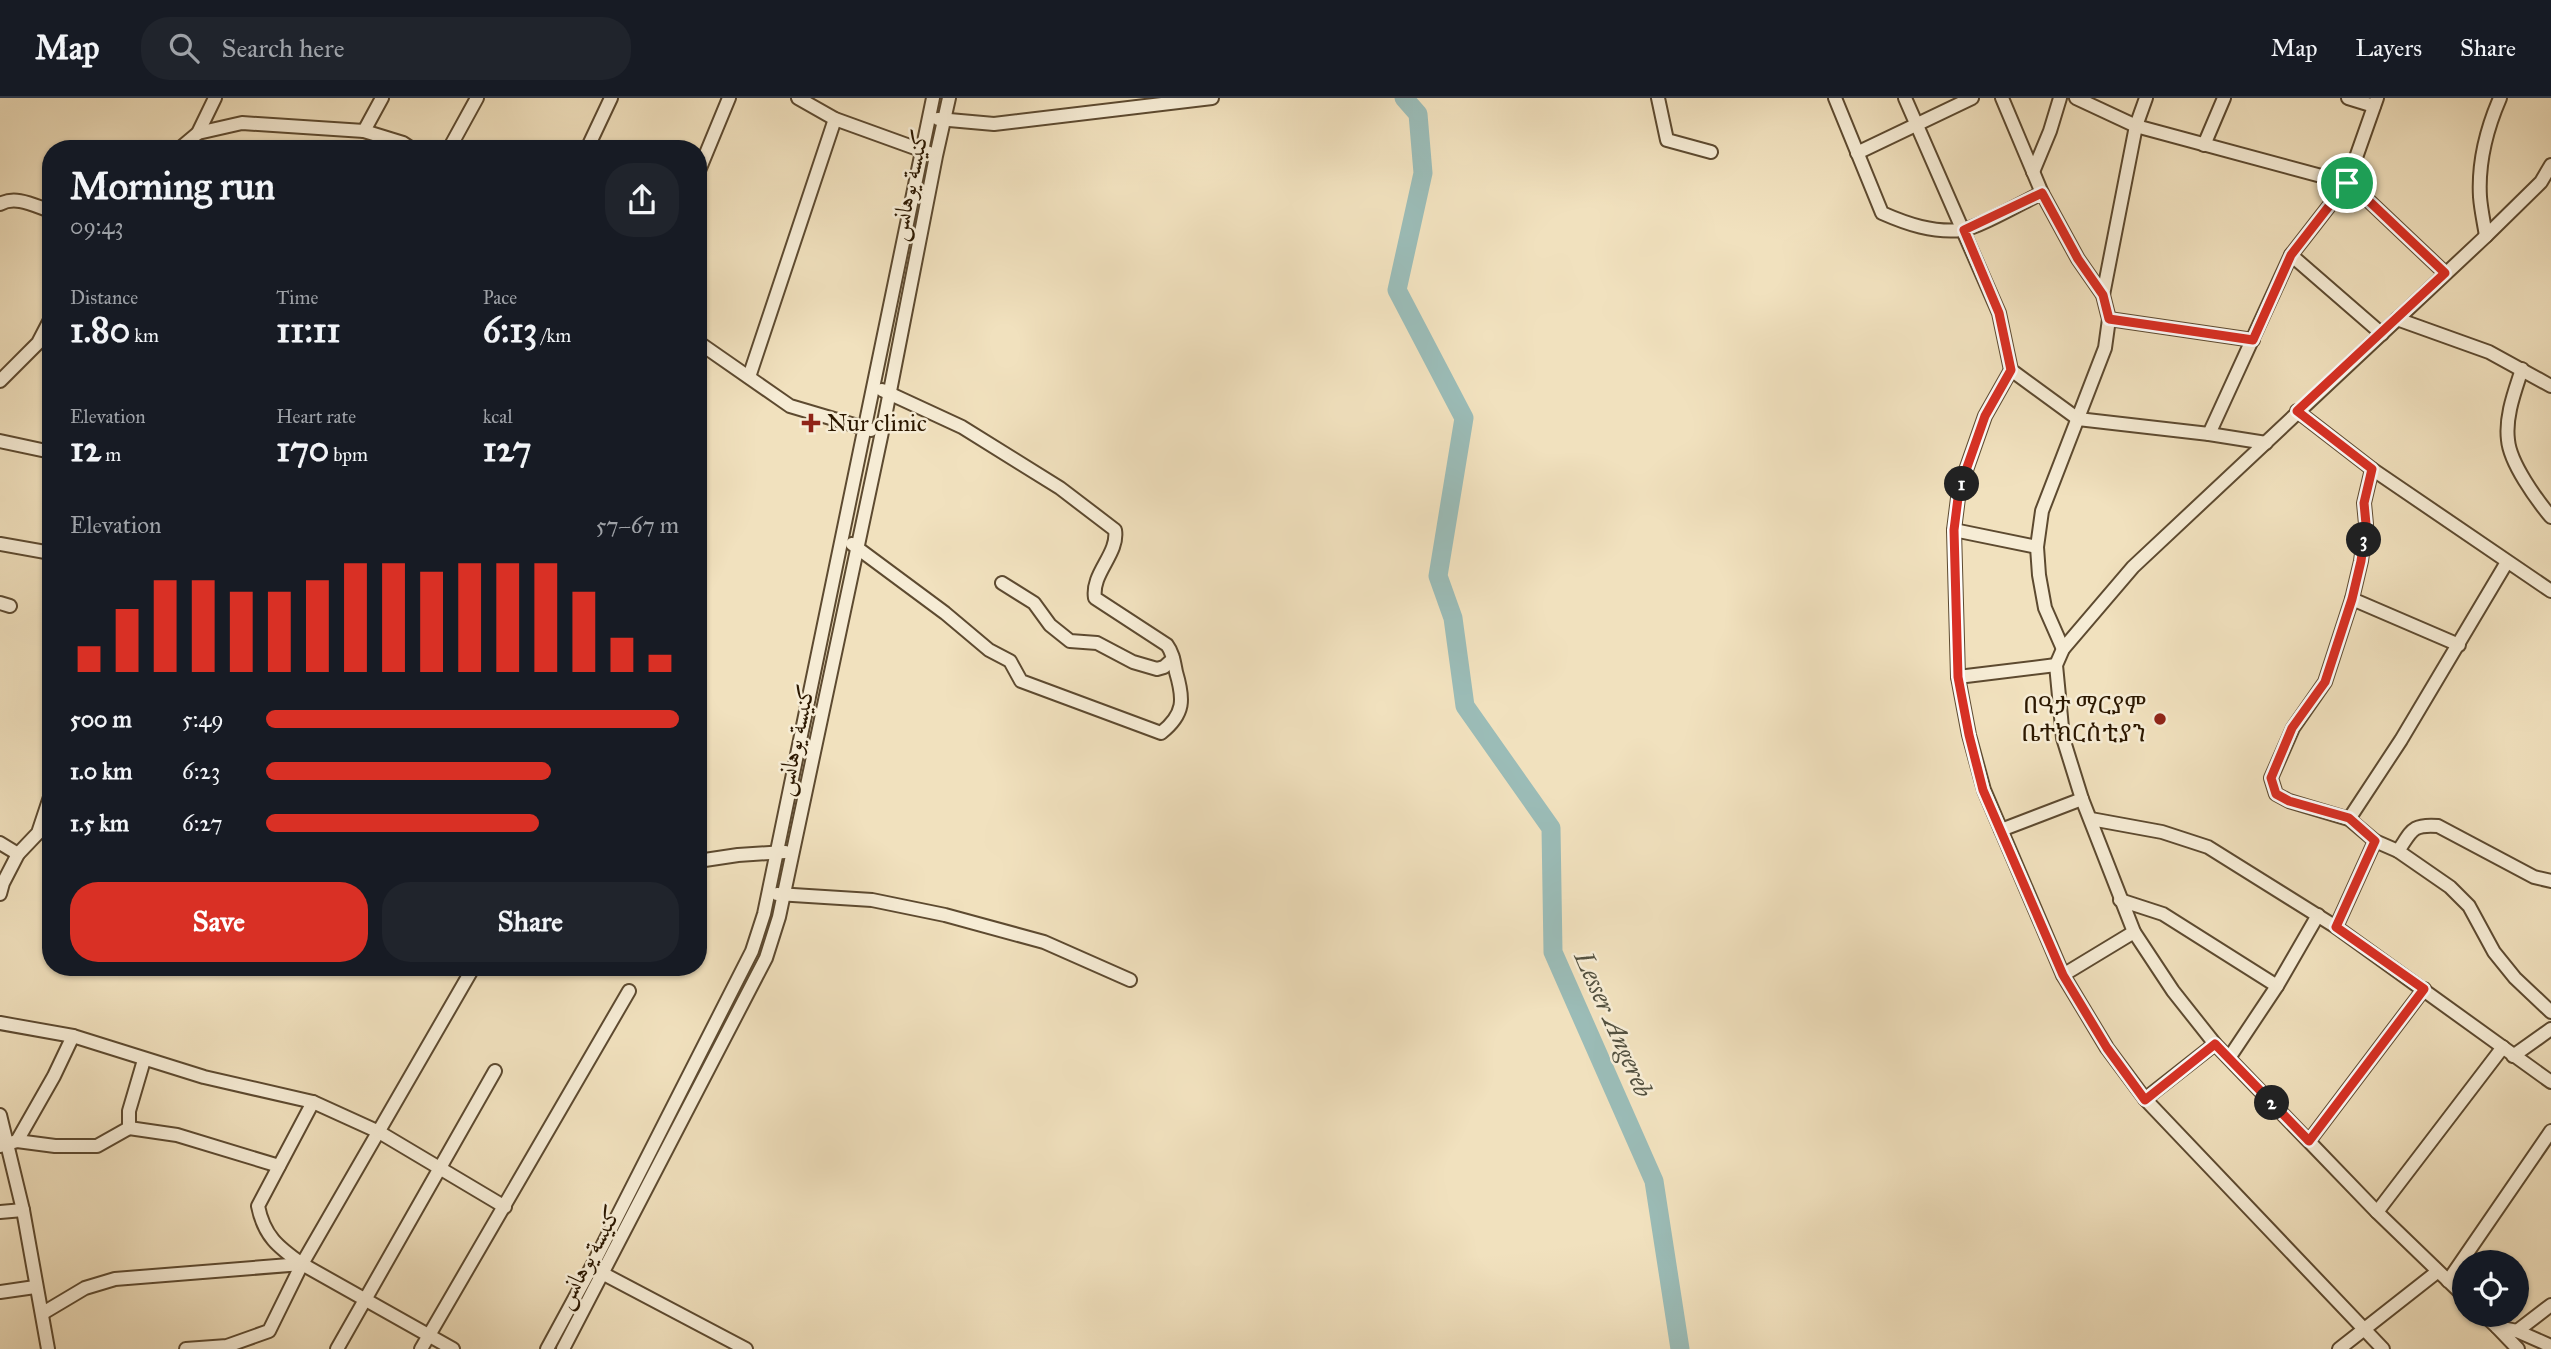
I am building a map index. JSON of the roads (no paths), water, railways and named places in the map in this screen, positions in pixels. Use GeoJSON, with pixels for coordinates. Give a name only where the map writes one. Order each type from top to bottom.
{"type":"FeatureCollection","features":[{"type":"Feature","properties":{"kind":"street"},"geometry":{"type":"LineString","coordinates":[[190,140],[198,133],[215,98]]}},
{"type":"Feature","properties":{"kind":"street"},"geometry":{"type":"LineString","coordinates":[[364,131],[382,98]]}},
{"type":"Feature","properties":{"kind":"street"},"geometry":{"type":"LineString","coordinates":[[454,140],[477,98]]}},
{"type":"Feature","properties":{"kind":"street"},"geometry":{"type":"LineString","coordinates":[[591,140],[611,98]]}},
{"type":"Feature","properties":{"kind":"street"},"geometry":{"type":"LineString","coordinates":[[707,151],[729,98]]}},
{"type":"Feature","properties":{"kind":"street"},"geometry":{"type":"LineString","coordinates":[[798,98],[835,119],[936,156]]}},
{"type":"Feature","properties":{"kind":"street"},"geometry":{"type":"LineString","coordinates":[[547,1349],[597,1271],[752,951],[769,892],[933,98]]}},
{"type":"Feature","properties":{"kind":"street","name":"كنيسة يوهانس"},"geometry":{"type":"LineString","coordinates":[[563,1349],[597,1271],[766,958],[784,895],[882,432],[949,98]]}},
{"type":"Feature","properties":{"kind":"street"},"geometry":{"type":"LineString","coordinates":[[929,117],[944,121],[994,124],[1212,98]]}},
{"type":"Feature","properties":{"kind":"street"},"geometry":{"type":"LineString","coordinates":[[1658,98],[1667,140],[1712,152]]}},
{"type":"Feature","properties":{"kind":"street"},"geometry":{"type":"LineString","coordinates":[[1835,98],[1882,213],[1907,224],[1933,230],[1964,230],[2042,193]]}},
{"type":"Feature","properties":{"kind":"street"},"geometry":{"type":"LineString","coordinates":[[1905,98],[1999,313],[2011,370],[1985,416],[1959,490],[1954,530],[1958,677],[1983,790],[2063,975],[2107,1048],[2145,1100],[2383,1349]]}},
{"type":"Feature","properties":{"kind":"street"},"geometry":{"type":"LineString","coordinates":[[1857,153],[1972,98]]}},
{"type":"Feature","properties":{"kind":"street"},"geometry":{"type":"LineString","coordinates":[[2002,98],[2042,193],[2078,259],[2103,295],[2109,319],[2105,348],[2042,511],[2037,547],[2039,575],[2045,608],[2063,649]]}},
{"type":"Feature","properties":{"kind":"street"},"geometry":{"type":"LineString","coordinates":[[2033,172],[2060,98]]}},
{"type":"Feature","properties":{"kind":"street"},"geometry":{"type":"LineString","coordinates":[[2076,98],[2136,126],[2351,184],[2445,273]]}},
{"type":"Feature","properties":{"kind":"street"},"geometry":{"type":"LineString","coordinates":[[2103,295],[2136,126],[2146,98]]}},
{"type":"Feature","properties":{"kind":"street"},"geometry":{"type":"LineString","coordinates":[[2204,145],[2224,98]]}},
{"type":"Feature","properties":{"kind":"street"},"geometry":{"type":"LineString","coordinates":[[2209,434],[2291,255],[2347,183],[2375,102],[2348,98]]}},
{"type":"Feature","properties":{"kind":"street"},"geometry":{"type":"LineString","coordinates":[[2486,236],[2480,196],[2482,161],[2491,119],[2500,98]]}},
{"type":"Feature","properties":{"kind":"street"},"geometry":{"type":"LineString","coordinates":[[749,377],[835,119]]}},
{"type":"Feature","properties":{"kind":"street"},"geometry":{"type":"LineString","coordinates":[[198,133],[242,123],[364,131],[393,140]]}},
{"type":"Feature","properties":{"kind":"street"},"geometry":{"type":"LineString","coordinates":[[2452,1285],[2377,1212],[2215,1044],[2173,991],[2134,932],[2082,799],[2063,738],[2056,664],[2063,649],[2133,567],[2486,236],[2541,181],[2551,165]]}},
{"type":"Feature","properties":{"kind":"street"},"geometry":{"type":"LineString","coordinates":[[0,204],[19,201],[42,208]]}},
{"type":"Feature","properties":{"kind":"street"},"geometry":{"type":"LineString","coordinates":[[2291,255],[2382,334]]}},
{"type":"Feature","properties":{"kind":"street"},"geometry":{"type":"LineString","coordinates":[[2109,319],[2253,340]]}},
{"type":"Feature","properties":{"kind":"street"},"geometry":{"type":"LineString","coordinates":[[2397,319],[2489,352],[2551,386]]}},
{"type":"Feature","properties":{"kind":"street"},"geometry":{"type":"LineString","coordinates":[[0,381],[42,346]]}},
{"type":"Feature","properties":{"kind":"street"},"geometry":{"type":"LineString","coordinates":[[707,348],[790,406],[882,432]]}},
{"type":"Feature","properties":{"kind":"street"},"geometry":{"type":"LineString","coordinates":[[2522,369],[2511,403],[2508,440],[2516,464],[2551,517]]}},
{"type":"Feature","properties":{"kind":"street"},"geometry":{"type":"LineString","coordinates":[[2011,370],[2078,419],[2266,443]]}},
{"type":"Feature","properties":{"kind":"street"},"geometry":{"type":"LineString","coordinates":[[842,540],[857,545],[989,650],[1010,661],[1021,681],[1161,733],[1174,723],[1181,708],[1182,694],[1172,653],[1167,645],[1096,598],[1096,579],[1116,538],[1115,530],[1060,488],[962,427],[873,386]]}},
{"type":"Feature","properties":{"kind":"street"},"geometry":{"type":"LineString","coordinates":[[2297,411],[2372,469],[2551,591]]}},
{"type":"Feature","properties":{"kind":"street"},"geometry":{"type":"LineString","coordinates":[[0,441],[42,450]]}},
{"type":"Feature","properties":{"kind":"street"},"geometry":{"type":"LineString","coordinates":[[2372,469],[2364,503],[2366,524],[2361,561],[2352,599],[2325,682],[2292,728],[2271,778],[2276,794],[2289,801],[2349,818],[2375,841],[2398,851],[2450,887],[2469,906],[2494,952],[2515,978],[2551,1012]]}},
{"type":"Feature","properties":{"kind":"street"},"geometry":{"type":"LineString","coordinates":[[1954,530],[2037,547]]}},
{"type":"Feature","properties":{"kind":"street"},"geometry":{"type":"LineString","coordinates":[[0,544],[42,551]]}},
{"type":"Feature","properties":{"kind":"street"},"geometry":{"type":"LineString","coordinates":[[2349,818],[2459,645],[2507,562]]}},
{"type":"Feature","properties":{"kind":"street"},"geometry":{"type":"LineString","coordinates":[[1002,583],[1034,603],[1050,625],[1070,641],[1097,643],[1133,662],[1157,669],[1173,659]]}},
{"type":"Feature","properties":{"kind":"street"},"geometry":{"type":"LineString","coordinates":[[2352,599],[2459,645]]}},
{"type":"Feature","properties":{"kind":"street"},"geometry":{"type":"LineString","coordinates":[[1958,677],[2056,664]]}},
{"type":"Feature","properties":{"kind":"street"},"geometry":{"type":"LineString","coordinates":[[2001,830],[2082,799]]}},
{"type":"Feature","properties":{"kind":"street"},"geometry":{"type":"LineString","coordinates":[[2091,819],[2162,832],[2208,847],[2336,927],[2551,1082]]}},
{"type":"Feature","properties":{"kind":"street"},"geometry":{"type":"LineString","coordinates":[[0,894],[18,854],[38,833],[42,821]]}},
{"type":"Feature","properties":{"kind":"street"},"geometry":{"type":"LineString","coordinates":[[2398,851],[2421,824],[2438,826],[2534,877],[2551,881]]}},
{"type":"Feature","properties":{"kind":"street"},"geometry":{"type":"LineString","coordinates":[[2336,927],[2375,841]]}},
{"type":"Feature","properties":{"kind":"street"},"geometry":{"type":"LineString","coordinates":[[0,843],[18,854]]}},
{"type":"Feature","properties":{"kind":"street"},"geometry":{"type":"LineString","coordinates":[[707,860],[793,851]]}},
{"type":"Feature","properties":{"kind":"street"},"geometry":{"type":"LineString","coordinates":[[769,892],[872,900],[931,911],[1044,942],[1130,980]]}},
{"type":"Feature","properties":{"kind":"street"},"geometry":{"type":"LineString","coordinates":[[2120,900],[2163,914],[2277,986]]}},
{"type":"Feature","properties":{"kind":"street"},"geometry":{"type":"LineString","coordinates":[[2229,1058],[2277,986],[2318,915]]}},
{"type":"Feature","properties":{"kind":"street"},"geometry":{"type":"LineString","coordinates":[[2063,975],[2134,932]]}},
{"type":"Feature","properties":{"kind":"street"},"geometry":{"type":"LineString","coordinates":[[186,1349],[227,1346],[269,1331],[302,1264],[468,976]]}},
{"type":"Feature","properties":{"kind":"street"},"geometry":{"type":"LineString","coordinates":[[2309,1141],[2424,989]]}},
{"type":"Feature","properties":{"kind":"street"},"geometry":{"type":"LineString","coordinates":[[421,1349],[629,990]]}},
{"type":"Feature","properties":{"kind":"street"},"geometry":{"type":"LineString","coordinates":[[0,1023],[73,1036],[204,1077],[313,1102],[379,1132],[505,1207]]}},
{"type":"Feature","properties":{"kind":"street"},"geometry":{"type":"LineString","coordinates":[[2377,1212],[2508,1052],[2551,1029]]}},
{"type":"Feature","properties":{"kind":"street"},"geometry":{"type":"LineString","coordinates":[[8,1144],[54,1076],[73,1036]]}},
{"type":"Feature","properties":{"kind":"street"},"geometry":{"type":"LineString","coordinates":[[2145,1100],[2215,1044]]}},
{"type":"Feature","properties":{"kind":"street"},"geometry":{"type":"LineString","coordinates":[[129,1128],[129,1111],[144,1060]]}},
{"type":"Feature","properties":{"kind":"street"},"geometry":{"type":"LineString","coordinates":[[337,1349],[495,1071]]}},
{"type":"Feature","properties":{"kind":"street"},"geometry":{"type":"LineString","coordinates":[[313,1102],[258,1206],[262,1225],[281,1250],[302,1264],[453,1349]]}},
{"type":"Feature","properties":{"kind":"street"},"geometry":{"type":"LineString","coordinates":[[0,1115],[23,1210],[48,1349]]}},
{"type":"Feature","properties":{"kind":"street"},"geometry":{"type":"LineString","coordinates":[[8,1144],[97,1146],[129,1128],[177,1135],[279,1166]]}},
{"type":"Feature","properties":{"kind":"street"},"geometry":{"type":"LineString","coordinates":[[2448,1281],[2551,1131]]}},
{"type":"Feature","properties":{"kind":"street"},"geometry":{"type":"LineString","coordinates":[[0,1213],[23,1210]]}},
{"type":"Feature","properties":{"kind":"street"},"geometry":{"type":"LineString","coordinates":[[43,1313],[85,1288],[115,1279],[302,1264]]}},
{"type":"Feature","properties":{"kind":"street"},"geometry":{"type":"LineString","coordinates":[[597,1271],[746,1349]]}},
{"type":"Feature","properties":{"kind":"street"},"geometry":{"type":"LineString","coordinates":[[2339,1349],[2437,1272]]}},
{"type":"Feature","properties":{"kind":"street"},"geometry":{"type":"LineString","coordinates":[[0,1292],[35,1287]]}},
{"type":"Feature","properties":{"kind":"street"},"geometry":{"type":"LineString","coordinates":[[2517,1331],[2551,1305]]}},
{"type":"Feature","properties":{"kind":"street"},"geometry":{"type":"LineString","coordinates":[[2497,1327],[2517,1331],[2551,1346]]}},
{"type":"Feature","properties":{"kind":"street"},"geometry":{"type":"LineString","coordinates":[[2497,1327],[2518,1349]]}},
{"type":"Feature","properties":{"kind":"waterway","name":"Lesser Angereb"},"geometry":{"type":"LineString","coordinates":[[1404,98],[1418,114],[1423,173],[1397,290],[1464,418],[1438,576],[1453,618],[1465,706],[1551,828],[1553,952],[1654,1181],[1680,1349]]}},
{"type":"Feature","properties":{"kind":"place","name":"Nur clinic"},"geometry":{"type":"Point","coordinates":[811,423]}},
{"type":"Feature","properties":{"kind":"place","name":"በዓታ ማርያም ቤተክርስቲያን"},"geometry":{"type":"Point","coordinates":[2160,719]}}]}
